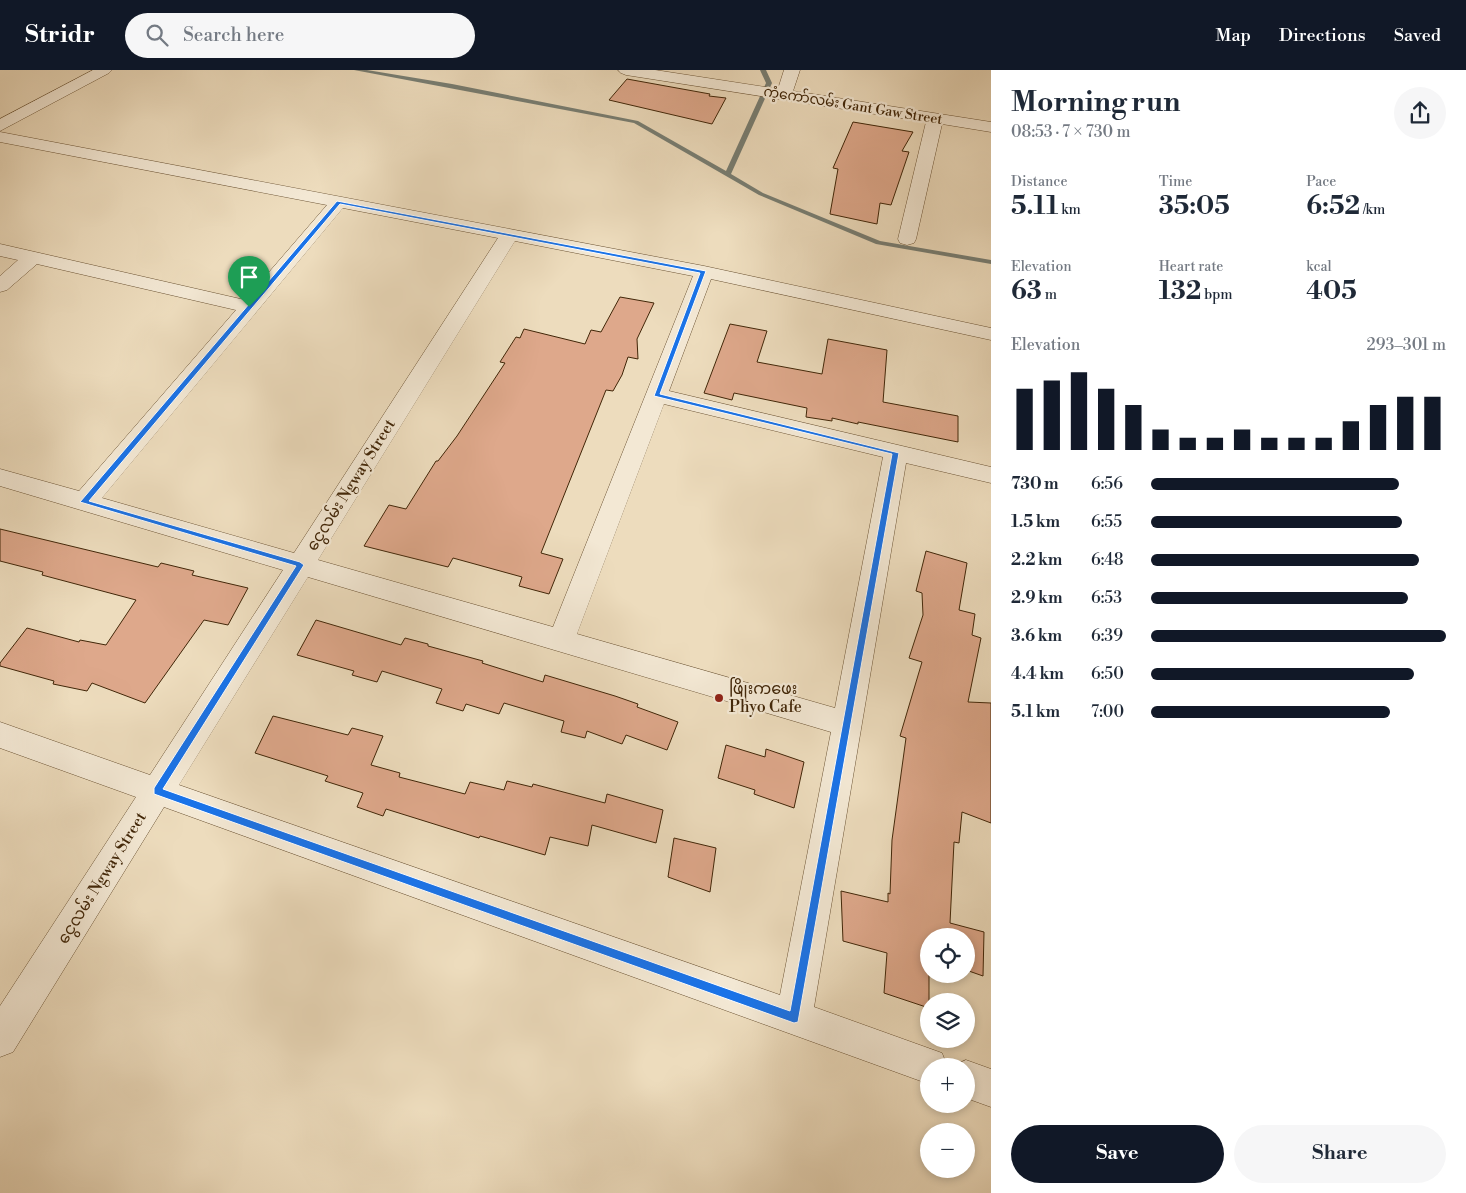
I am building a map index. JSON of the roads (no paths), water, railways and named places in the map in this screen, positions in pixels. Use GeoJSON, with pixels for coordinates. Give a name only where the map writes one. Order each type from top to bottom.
{"type":"FeatureCollection","features":[{"type":"Feature","properties":{"kind":"street"},"geometry":{"type":"LineString","coordinates":[[0,126],[104,70]]}},
{"type":"Feature","properties":{"kind":"street","name":"ကံ့ကော်လမ်း Gant Gaw Street"},"geometry":{"type":"LineString","coordinates":[[626,70],[991,127]]}},
{"type":"Feature","properties":{"kind":"street"},"geometry":{"type":"LineString","coordinates":[[784,95],[792,70]]}},
{"type":"Feature","properties":{"kind":"street"},"geometry":{"type":"LineString","coordinates":[[907,239],[935,118]]}},
{"type":"Feature","properties":{"kind":"street"},"geometry":{"type":"LineString","coordinates":[[0,137],[704,272],[991,334]]}},
{"type":"Feature","properties":{"kind":"street"},"geometry":{"type":"LineString","coordinates":[[84,502],[339,202]]}},
{"type":"Feature","properties":{"kind":"street","name":"ငွေလမ်း Ngway Street"},"geometry":{"type":"LineString","coordinates":[[0,1039],[510,235]]}},
{"type":"Feature","properties":{"kind":"street"},"geometry":{"type":"LineString","coordinates":[[0,250],[249,307]]}},
{"type":"Feature","properties":{"kind":"street"},"geometry":{"type":"LineString","coordinates":[[0,286],[32,258]]}},
{"type":"Feature","properties":{"kind":"street"},"geometry":{"type":"LineString","coordinates":[[561,640],[704,272]]}},
{"type":"Feature","properties":{"kind":"street"},"geometry":{"type":"LineString","coordinates":[[656,395],[991,476]]}},
{"type":"Feature","properties":{"kind":"street"},"geometry":{"type":"LineString","coordinates":[[794,1018],[896,453]]}},
{"type":"Feature","properties":{"kind":"street"},"geometry":{"type":"LineString","coordinates":[[0,478],[847,724]]}},
{"type":"Feature","properties":{"kind":"street"},"geometry":{"type":"LineString","coordinates":[[0,735],[920,1063]]}},
{"type":"Feature","properties":{"kind":"street"},"geometry":{"type":"LineString","coordinates":[[975,1083],[991,1088]]}},
{"type":"Feature","properties":{"kind":"waterway"},"geometry":{"type":"LineString","coordinates":[[357,70],[452,86],[636,122],[728,175]]}},
{"type":"Feature","properties":{"kind":"waterway"},"geometry":{"type":"LineString","coordinates":[[728,175],[769,83],[763,70]]}},
{"type":"Feature","properties":{"kind":"waterway"},"geometry":{"type":"LineString","coordinates":[[728,175],[761,194],[878,243],[991,262]]}},
{"type":"Feature","properties":{"kind":"place","name":"ဖြိုးကဖေး Phyo Cafe"},"geometry":{"type":"Point","coordinates":[719,698]}}]}
